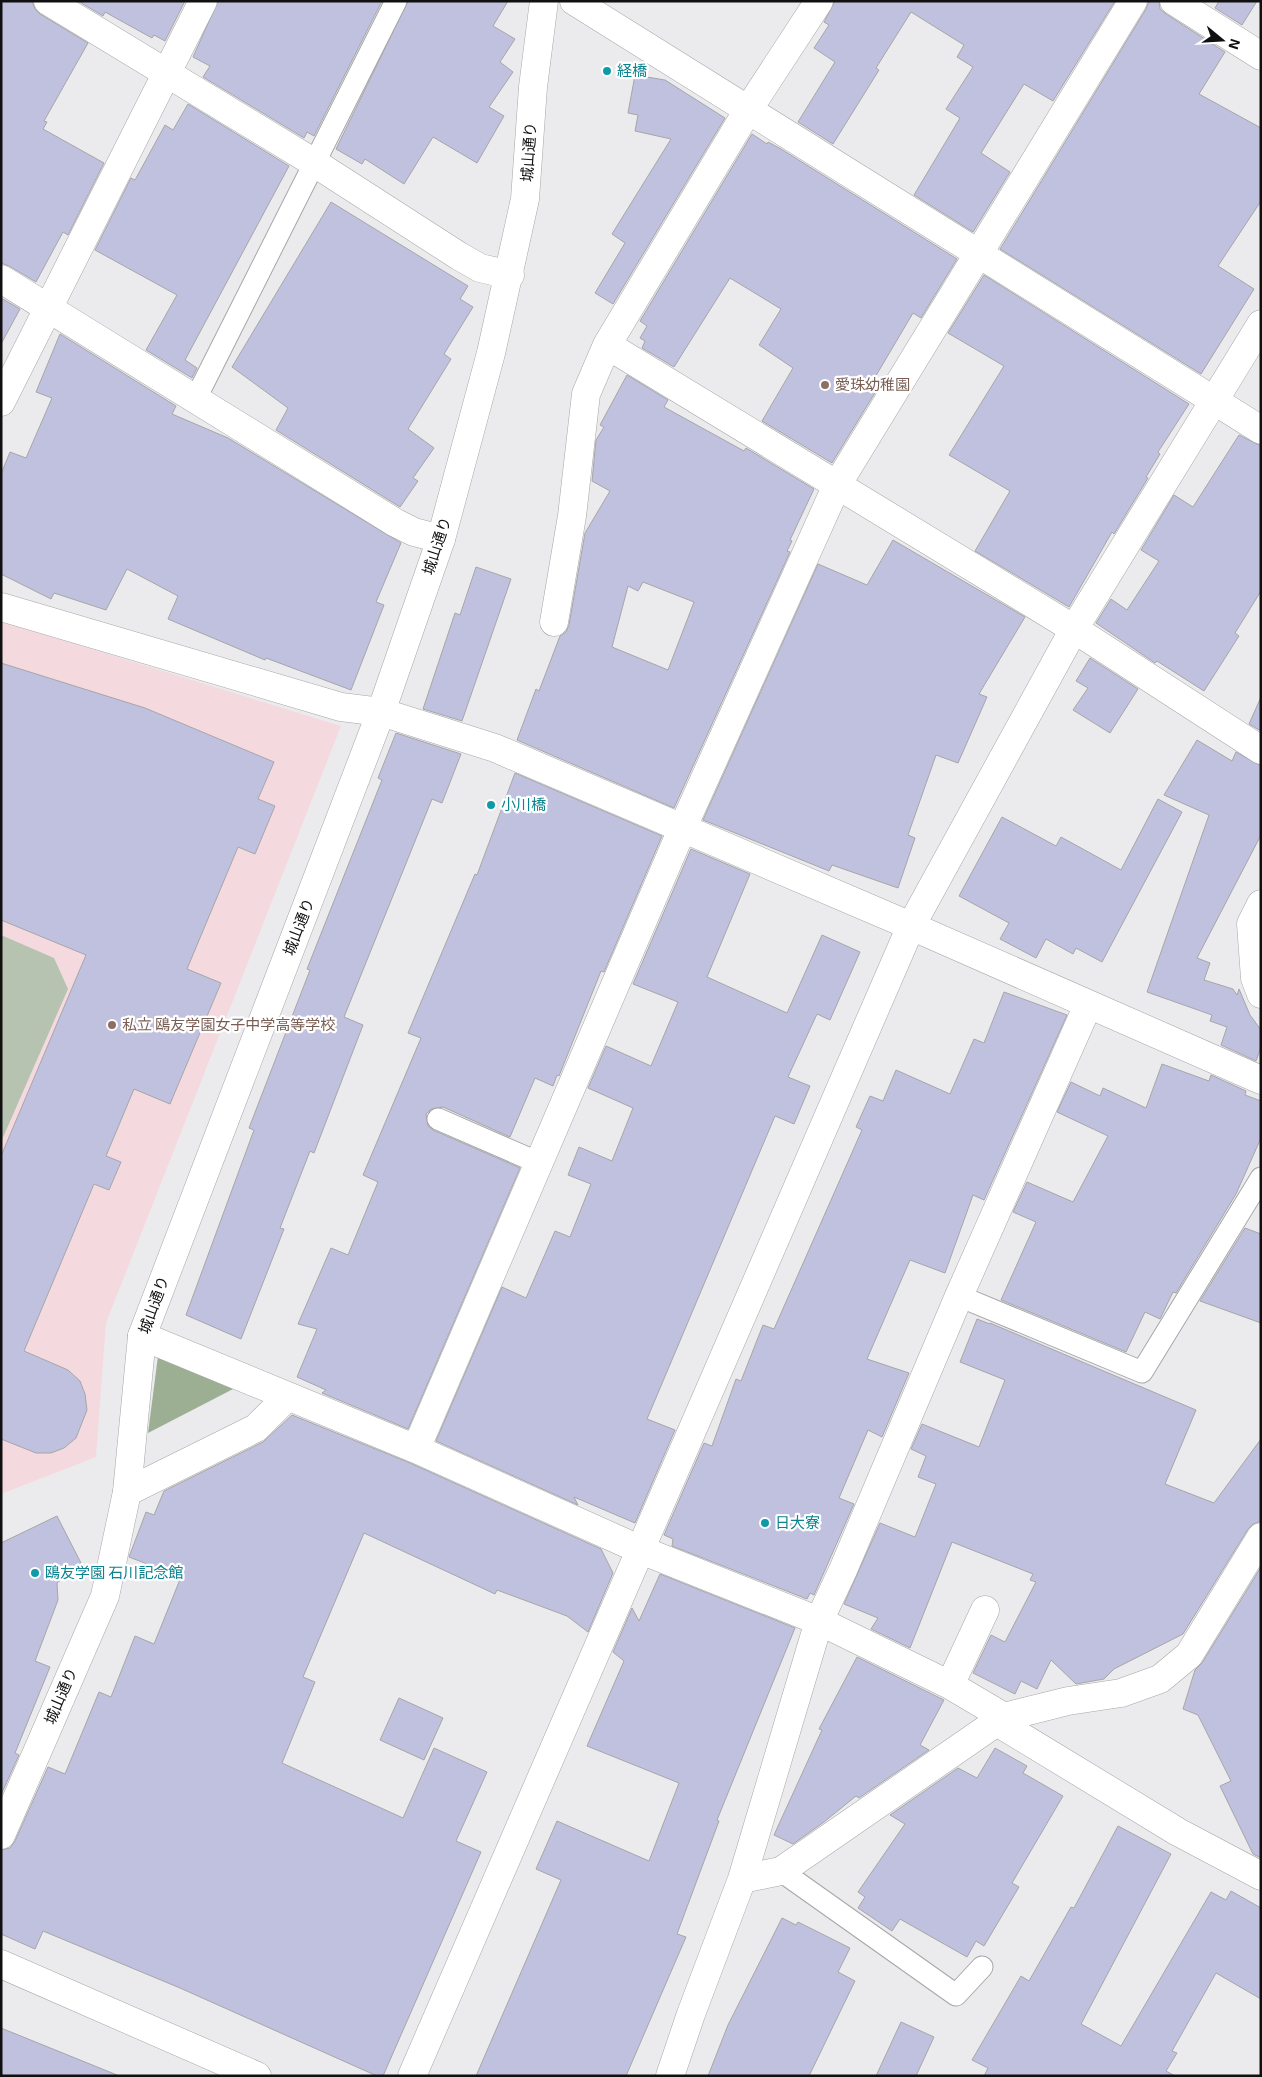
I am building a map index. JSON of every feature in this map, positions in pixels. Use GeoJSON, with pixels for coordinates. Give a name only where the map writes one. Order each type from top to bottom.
{"type":"FeatureCollection","features":[{"type":"Feature","properties":{"kind":"street"},"geometry":{"type":"LineString","coordinates":[[48,1],[166,75],[313,162],[480,268],[510,275]]}},
{"type":"Feature","properties":{"kind":"street"},"geometry":{"type":"LineString","coordinates":[[1,402],[203,1]]}},
{"type":"Feature","properties":{"kind":"street","name":"城山通り"},"geometry":{"type":"LineString","coordinates":[[1,1835],[104,1596],[126,1492],[142,1336],[381,712],[441,539],[491,353],[510,275],[525,199],[533,87],[544,1]]}},
{"type":"Feature","properties":{"kind":"street"},"geometry":{"type":"LineString","coordinates":[[574,1],[1261,430]]}},
{"type":"Feature","properties":{"kind":"street"},"geometry":{"type":"LineString","coordinates":[[554,622],[572,516],[586,394],[607,345],[748,110],[819,1]]}},
{"type":"Feature","properties":{"kind":"street"},"geometry":{"type":"LineString","coordinates":[[416,1449],[683,827],[837,485],[1133,1]]}},
{"type":"Feature","properties":{"kind":"street"},"geometry":{"type":"LineString","coordinates":[[1174,1],[1261,56]]}},
{"type":"Feature","properties":{"kind":"street"},"geometry":{"type":"LineString","coordinates":[[1,279],[396,522],[414,532],[441,539]]}},
{"type":"Feature","properties":{"kind":"street"},"geometry":{"type":"LineString","coordinates":[[412,2076],[911,926],[1074,629],[1261,324]]}},
{"type":"Feature","properties":{"kind":"street"},"geometry":{"type":"LineString","coordinates":[[607,345],[1074,629],[1261,750]]}},
{"type":"Feature","properties":{"kind":"street"},"geometry":{"type":"LineString","coordinates":[[1,607],[341,707],[381,712],[494,748],[683,827],[1261,1080]]}},
{"type":"Feature","properties":{"kind":"street"},"geometry":{"type":"LineString","coordinates":[[1261,904],[1251,924],[1255,978],[1261,994]]}},
{"type":"Feature","properties":{"kind":"street"},"geometry":{"type":"LineString","coordinates":[[670,2076],[691,2014],[742,1879],[820,1621],[959,1296],[1088,1005]]}},
{"type":"Feature","properties":{"kind":"street"},"geometry":{"type":"LineString","coordinates":[[142,1336],[416,1449],[641,1550],[820,1621],[950,1685],[1178,1832],[1261,1876]]}},
{"type":"Feature","properties":{"kind":"street"},"geometry":{"type":"LineString","coordinates":[[126,1492],[256,1428],[287,1396]]}},
{"type":"Feature","properties":{"kind":"street"},"geometry":{"type":"LineString","coordinates":[[742,1879],[781,1871],[1001,1719],[1068,1701],[1121,1694],[1160,1679],[1189,1656],[1261,1537]]}},
{"type":"Feature","properties":{"kind":"street"},"geometry":{"type":"LineString","coordinates":[[950,1685],[984,1610]]}},
{"type":"Feature","properties":{"kind":"street"},"geometry":{"type":"LineString","coordinates":[[1,1964],[257,2076]]}},
{"type":"Feature","properties":{"kind":"lane"},"geometry":{"type":"LineString","coordinates":[[196,398],[313,162],[396,1]]}},
{"type":"Feature","properties":{"kind":"lane"},"geometry":{"type":"LineString","coordinates":[[438,1119],[539,1163]]}},
{"type":"Feature","properties":{"kind":"lane"},"geometry":{"type":"LineString","coordinates":[[959,1296],[1142,1372],[1261,1178]]}},
{"type":"Feature","properties":{"kind":"lane"},"geometry":{"type":"LineString","coordinates":[[781,1871],[956,1996],[982,1967]]}},
{"type":"Feature","properties":{"kind":"shaded area","name":"私立 鴎友学園女子中学高等学校"},"geometry":{"type":"Polygon","coordinates":[[[1,621],[341,726],[106,1323],[96,1457],[1,1494],[1,621]]]}},
{"type":"Feature","properties":{"kind":"green space"},"geometry":{"type":"Polygon","coordinates":[[[1,935],[54,958],[68,989],[1,1142],[1,935]]]}},
{"type":"Feature","properties":{"kind":"green space"},"geometry":{"type":"Polygon","coordinates":[[[158,1356],[237,1387],[148,1433],[158,1356]]]}},
{"type":"Feature","properties":{"kind":"building"},"geometry":{"type":"Polygon","coordinates":[[[1,1],[32,1],[35,9],[40,14],[88,43],[44,121],[47,122],[43,129],[104,163],[68,235],[63,232],[36,282],[1,263],[1,1]]]}},
{"type":"Feature","properties":{"kind":"building"},"geometry":{"type":"Polygon","coordinates":[[[78,1],[185,1],[165,41],[154,35],[152,38],[105,12],[103,16],[78,1]]]}},
{"type":"Feature","properties":{"kind":"building"},"geometry":{"type":"Polygon","coordinates":[[[218,1],[382,1],[314,136],[307,132],[304,138],[203,77],[210,66],[193,57],[218,1]]]}},
{"type":"Feature","properties":{"kind":"building"},"geometry":{"type":"Polygon","coordinates":[[[408,1],[508,1],[493,26],[515,39],[500,62],[513,72],[489,107],[504,116],[477,163],[433,137],[404,184],[365,159],[362,164],[336,149],[408,1]]]}},
{"type":"Feature","properties":{"kind":"building"},"geometry":{"type":"Polygon","coordinates":[[[835,1],[1115,1],[1053,101],[1024,84],[981,153],[1010,172],[973,232],[914,195],[960,118],[946,109],[973,67],[957,57],[964,45],[911,12],[876,68],[879,70],[833,144],[798,122],[835,62],[814,48],[829,25],[824,22],[835,1]]]}},
{"type":"Feature","properties":{"kind":"building"},"geometry":{"type":"Polygon","coordinates":[[[1149,1],[1159,1],[1160,9],[1166,14],[1225,52],[1199,94],[1261,128],[1261,201],[1218,266],[1254,289],[1201,374],[1000,249],[1146,9],[1149,1]]]}},
{"type":"Feature","properties":{"kind":"building"},"geometry":{"type":"Polygon","coordinates":[[[1219,1],[1257,1],[1242,25],[1215,8],[1219,1]]]}},
{"type":"Feature","properties":{"kind":"building"},"geometry":{"type":"Polygon","coordinates":[[[635,75],[665,80],[725,118],[613,304],[595,293],[625,243],[612,234],[671,139],[635,131],[638,115],[628,113],[635,75]]]}},
{"type":"Feature","properties":{"kind":"building"},"geometry":{"type":"Polygon","coordinates":[[[188,104],[289,166],[185,360],[197,368],[192,378],[146,350],[177,295],[95,250],[131,178],[135,180],[165,125],[173,130],[188,104]]]}},
{"type":"Feature","properties":{"kind":"building"},"geometry":{"type":"Polygon","coordinates":[[[752,134],[767,144],[768,142],[781,149],[957,259],[921,318],[913,313],[874,379],[881,383],[832,463],[762,421],[793,368],[759,345],[781,309],[730,278],[674,367],[642,348],[645,341],[640,338],[647,326],[640,321],[752,134]]]}},
{"type":"Feature","properties":{"kind":"building"},"geometry":{"type":"Polygon","coordinates":[[[331,202],[468,286],[460,299],[473,307],[444,354],[451,359],[408,429],[434,448],[413,478],[418,481],[400,507],[276,430],[288,408],[232,367],[331,202]]]}},
{"type":"Feature","properties":{"kind":"building"},"geometry":{"type":"Polygon","coordinates":[[[984,275],[1189,404],[1158,452],[1160,454],[1146,477],[1148,478],[1114,534],[1112,532],[1069,607],[975,551],[1010,491],[949,455],[1004,366],[948,333],[984,275]]]}},
{"type":"Feature","properties":{"kind":"building"},"geometry":{"type":"Polygon","coordinates":[[[1,298],[20,309],[1,344],[1,298]]]}},
{"type":"Feature","properties":{"kind":"building"},"geometry":{"type":"Polygon","coordinates":[[[60,334],[176,406],[172,414],[228,438],[401,543],[376,602],[384,605],[351,690],[266,658],[265,660],[168,619],[178,596],[127,569],[106,610],[54,593],[51,599],[1,574],[1,474],[10,452],[26,458],[52,398],[36,392],[60,334]]]}},
{"type":"Feature","properties":{"kind":"building"},"geometry":{"type":"Polygon","coordinates":[[[627,375],[668,400],[664,407],[744,451],[746,448],[814,489],[790,540],[792,541],[787,551],[790,552],[674,808],[517,740],[536,689],[539,691],[560,636],[566,632],[569,625],[585,533],[610,491],[592,481],[596,440],[604,427],[600,425],[627,375]],[[643,582],[638,591],[628,586],[612,647],[668,670],[694,602],[643,582]]]}},
{"type":"Feature","properties":{"kind":"building"},"geometry":{"type":"Polygon","coordinates":[[[1239,435],[1261,446],[1261,591],[1235,633],[1239,636],[1204,691],[1157,661],[1155,663],[1096,623],[1111,599],[1127,610],[1159,561],[1141,550],[1174,495],[1193,507],[1239,435]]]}},
{"type":"Feature","properties":{"kind":"building"},"geometry":{"type":"Polygon","coordinates":[[[893,540],[1025,617],[979,694],[987,697],[958,763],[936,755],[908,835],[915,838],[898,888],[832,865],[829,871],[703,820],[818,564],[867,585],[893,540]]]}},
{"type":"Feature","properties":{"kind":"building"},"geometry":{"type":"Polygon","coordinates":[[[476,567],[511,579],[462,721],[423,709],[455,613],[460,615],[476,567]]]}},
{"type":"Feature","properties":{"kind":"building"},"geometry":{"type":"Polygon","coordinates":[[[1090,658],[1138,689],[1110,733],[1073,710],[1088,688],[1076,681],[1090,658]]]}},
{"type":"Feature","properties":{"kind":"building","name":"私立 鴎友学園女子中学高等学校"},"geometry":{"type":"Polygon","coordinates":[[[1,663],[145,708],[274,762],[258,799],[275,806],[255,854],[238,847],[187,969],[221,983],[170,1104],[134,1089],[106,1156],[121,1162],[109,1190],[94,1184],[24,1351],[68,1370],[80,1381],[85,1394],[87,1410],[76,1438],[64,1448],[51,1453],[36,1453],[1,1439],[1,1156],[86,955],[1,920],[1,663]]]}},
{"type":"Feature","properties":{"kind":"building"},"geometry":{"type":"Polygon","coordinates":[[[1261,697],[1261,731],[1249,724],[1261,697]]]}},
{"type":"Feature","properties":{"kind":"building"},"geometry":{"type":"Polygon","coordinates":[[[396,733],[461,754],[442,803],[432,799],[344,1017],[363,1025],[314,1153],[310,1151],[280,1228],[284,1229],[241,1339],[186,1315],[254,1130],[249,1128],[310,970],[307,969],[382,780],[378,778],[396,733]]]}},
{"type":"Feature","properties":{"kind":"building"},"geometry":{"type":"Polygon","coordinates":[[[1197,740],[1232,761],[1236,752],[1261,766],[1261,835],[1197,958],[1210,963],[1204,980],[1233,989],[1237,995],[1239,989],[1250,1015],[1261,1030],[1261,1047],[1256,1061],[1221,1045],[1227,1027],[1210,1021],[1212,1015],[1147,992],[1209,815],[1164,795],[1197,740]]]}},
{"type":"Feature","properties":{"kind":"building"},"geometry":{"type":"Polygon","coordinates":[[[515,773],[662,836],[604,972],[601,971],[559,1076],[557,1075],[553,1086],[535,1078],[510,1137],[443,1107],[431,1109],[426,1114],[428,1126],[433,1130],[520,1168],[408,1429],[322,1393],[326,1390],[297,1377],[317,1329],[298,1324],[331,1248],[348,1255],[378,1182],[363,1175],[421,1038],[408,1033],[475,874],[477,875],[515,773]]]}},
{"type":"Feature","properties":{"kind":"building"},"geometry":{"type":"Polygon","coordinates":[[[1158,799],[1182,812],[1102,962],[1076,948],[1073,954],[1046,939],[1036,958],[1000,939],[1009,923],[959,896],[1002,817],[1056,846],[1061,837],[1121,870],[1158,799]]]}},
{"type":"Feature","properties":{"kind":"building"},"geometry":{"type":"Polygon","coordinates":[[[691,849],[750,874],[707,977],[787,1013],[822,935],[860,952],[830,1020],[817,1014],[788,1077],[810,1086],[794,1124],[775,1116],[647,1419],[675,1430],[635,1523],[574,1497],[578,1505],[436,1441],[502,1287],[526,1298],[555,1231],[570,1237],[591,1184],[568,1175],[579,1147],[612,1161],[633,1108],[588,1088],[606,1046],[651,1066],[678,1002],[633,984],[691,849]]]}},
{"type":"Feature","properties":{"kind":"building"},"geometry":{"type":"Polygon","coordinates":[[[1004,992],[1067,1015],[984,1200],[973,1195],[945,1273],[910,1260],[867,1359],[909,1373],[882,1437],[868,1430],[839,1498],[854,1504],[814,1595],[810,1593],[807,1599],[672,1546],[673,1539],[664,1535],[704,1443],[712,1446],[736,1379],[741,1381],[763,1325],[774,1329],[862,1130],[856,1127],[870,1096],[883,1101],[896,1070],[950,1094],[974,1039],[984,1043],[1004,992]]]}},
{"type":"Feature","properties":{"kind":"building"},"geometry":{"type":"Polygon","coordinates":[[[1162,1064],[1209,1081],[1211,1075],[1246,1091],[1245,1095],[1261,1101],[1261,1138],[1236,1194],[1176,1293],[1173,1292],[1160,1319],[1145,1312],[1126,1352],[1001,1300],[1036,1222],[1013,1212],[1027,1182],[1073,1202],[1108,1136],[1057,1112],[1071,1082],[1100,1096],[1103,1088],[1146,1108],[1162,1064]]]}},
{"type":"Feature","properties":{"kind":"building"},"geometry":{"type":"Polygon","coordinates":[[[1245,1228],[1261,1234],[1261,1323],[1200,1301],[1245,1228]]]}},
{"type":"Feature","properties":{"kind":"building"},"geometry":{"type":"Polygon","coordinates":[[[977,1319],[1196,1410],[1165,1484],[1214,1503],[1261,1439],[1261,1521],[1253,1524],[1248,1529],[1183,1634],[1114,1669],[1104,1679],[1076,1684],[1051,1660],[1037,1689],[1021,1681],[1015,1694],[973,1673],[991,1635],[1005,1642],[1036,1582],[1030,1580],[1033,1574],[952,1542],[910,1648],[871,1629],[878,1618],[844,1604],[880,1523],[915,1537],[936,1484],[918,1477],[926,1456],[911,1449],[922,1424],[979,1447],[1005,1380],[960,1362],[977,1319]]]}},
{"type":"Feature","properties":{"kind":"building"},"geometry":{"type":"Polygon","coordinates":[[[292,1415],[410,1463],[601,1549],[613,1573],[588,1632],[567,1616],[497,1590],[495,1594],[364,1533],[303,1677],[315,1682],[282,1763],[403,1818],[434,1748],[487,1772],[456,1841],[481,1852],[383,2076],[377,2076],[180,1988],[43,1931],[35,1949],[1,1934],[1,1850],[10,1848],[15,1841],[48,1767],[65,1774],[99,1692],[111,1697],[135,1636],[154,1644],[181,1577],[129,1557],[146,1512],[154,1515],[164,1491],[263,1442],[292,1415]]]}},
{"type":"Feature","properties":{"kind":"building"},"geometry":{"type":"Polygon","coordinates":[[[57,1516],[81,1563],[57,1583],[58,1600],[35,1661],[50,1667],[15,1753],[19,1755],[1,1795],[1,1543],[57,1516]]]}},
{"type":"Feature","properties":{"kind":"building"},"geometry":{"type":"Polygon","coordinates":[[[1261,1567],[1261,1858],[1253,1854],[1220,1786],[1231,1781],[1198,1715],[1183,1709],[1195,1670],[1202,1663],[1261,1567]]]}},
{"type":"Feature","properties":{"kind":"building"},"geometry":{"type":"Polygon","coordinates":[[[660,1574],[795,1628],[717,1820],[719,1821],[677,1934],[686,1937],[626,2076],[476,2076],[561,1880],[536,1869],[557,1821],[649,1861],[679,1783],[587,1746],[624,1661],[613,1652],[632,1608],[639,1621],[660,1574]]]}},
{"type":"Feature","properties":{"kind":"building"},"geometry":{"type":"Polygon","coordinates":[[[857,1657],[944,1700],[920,1745],[929,1750],[859,1798],[856,1796],[793,1844],[774,1835],[822,1730],[819,1729],[857,1657]]]}},
{"type":"Feature","properties":{"kind":"building"},"geometry":{"type":"Polygon","coordinates":[[[399,1698],[443,1718],[424,1760],[380,1740],[399,1698]]]}},
{"type":"Feature","properties":{"kind":"building"},"geometry":{"type":"Polygon","coordinates":[[[995,1748],[1027,1766],[1023,1773],[1063,1796],[1012,1883],[1019,1887],[984,1946],[976,1941],[967,1957],[900,1919],[892,1931],[858,1908],[865,1897],[858,1892],[905,1824],[890,1815],[958,1768],[977,1778],[995,1748]]]}},
{"type":"Feature","properties":{"kind":"building"},"geometry":{"type":"Polygon","coordinates":[[[1118,1826],[1171,1854],[1081,2024],[1121,2046],[1211,1892],[1226,1900],[1231,1891],[1261,1908],[1261,1999],[1216,1973],[1172,2051],[1177,2053],[1166,2071],[1175,2076],[984,2076],[988,2068],[972,2060],[1021,1976],[1029,1981],[1071,1907],[1074,1908],[1118,1826]]]}},
{"type":"Feature","properties":{"kind":"building"},"geometry":{"type":"Polygon","coordinates":[[[782,1918],[796,1925],[798,1922],[850,1948],[838,1972],[855,1981],[809,2076],[708,2076],[728,2025],[782,1918]]]}},
{"type":"Feature","properties":{"kind":"building"},"geometry":{"type":"Polygon","coordinates":[[[901,2022],[934,2037],[916,2076],[876,2076],[901,2022]]]}},
{"type":"Feature","properties":{"kind":"building"},"geometry":{"type":"Polygon","coordinates":[[[1,2028],[117,2075],[1,2076],[1,2028]]]}},
{"type":"Feature","properties":{"kind":"place","name":"経橋"},"geometry":{"type":"Point","coordinates":[607,71]}},
{"type":"Feature","properties":{"kind":"place","name":"愛珠幼稚園"},"geometry":{"type":"Point","coordinates":[825,385]}},
{"type":"Feature","properties":{"kind":"place","name":"小川橋"},"geometry":{"type":"Point","coordinates":[491,805]}},
{"type":"Feature","properties":{"kind":"place","name":"私立 鴎友学園女子中学高等学校"},"geometry":{"type":"Point","coordinates":[112,1025]}},
{"type":"Feature","properties":{"kind":"place","name":"日大寮"},"geometry":{"type":"Point","coordinates":[765,1523]}},
{"type":"Feature","properties":{"kind":"place","name":"鴎友学園 石川記念館"},"geometry":{"type":"Point","coordinates":[35,1573]}}]}
